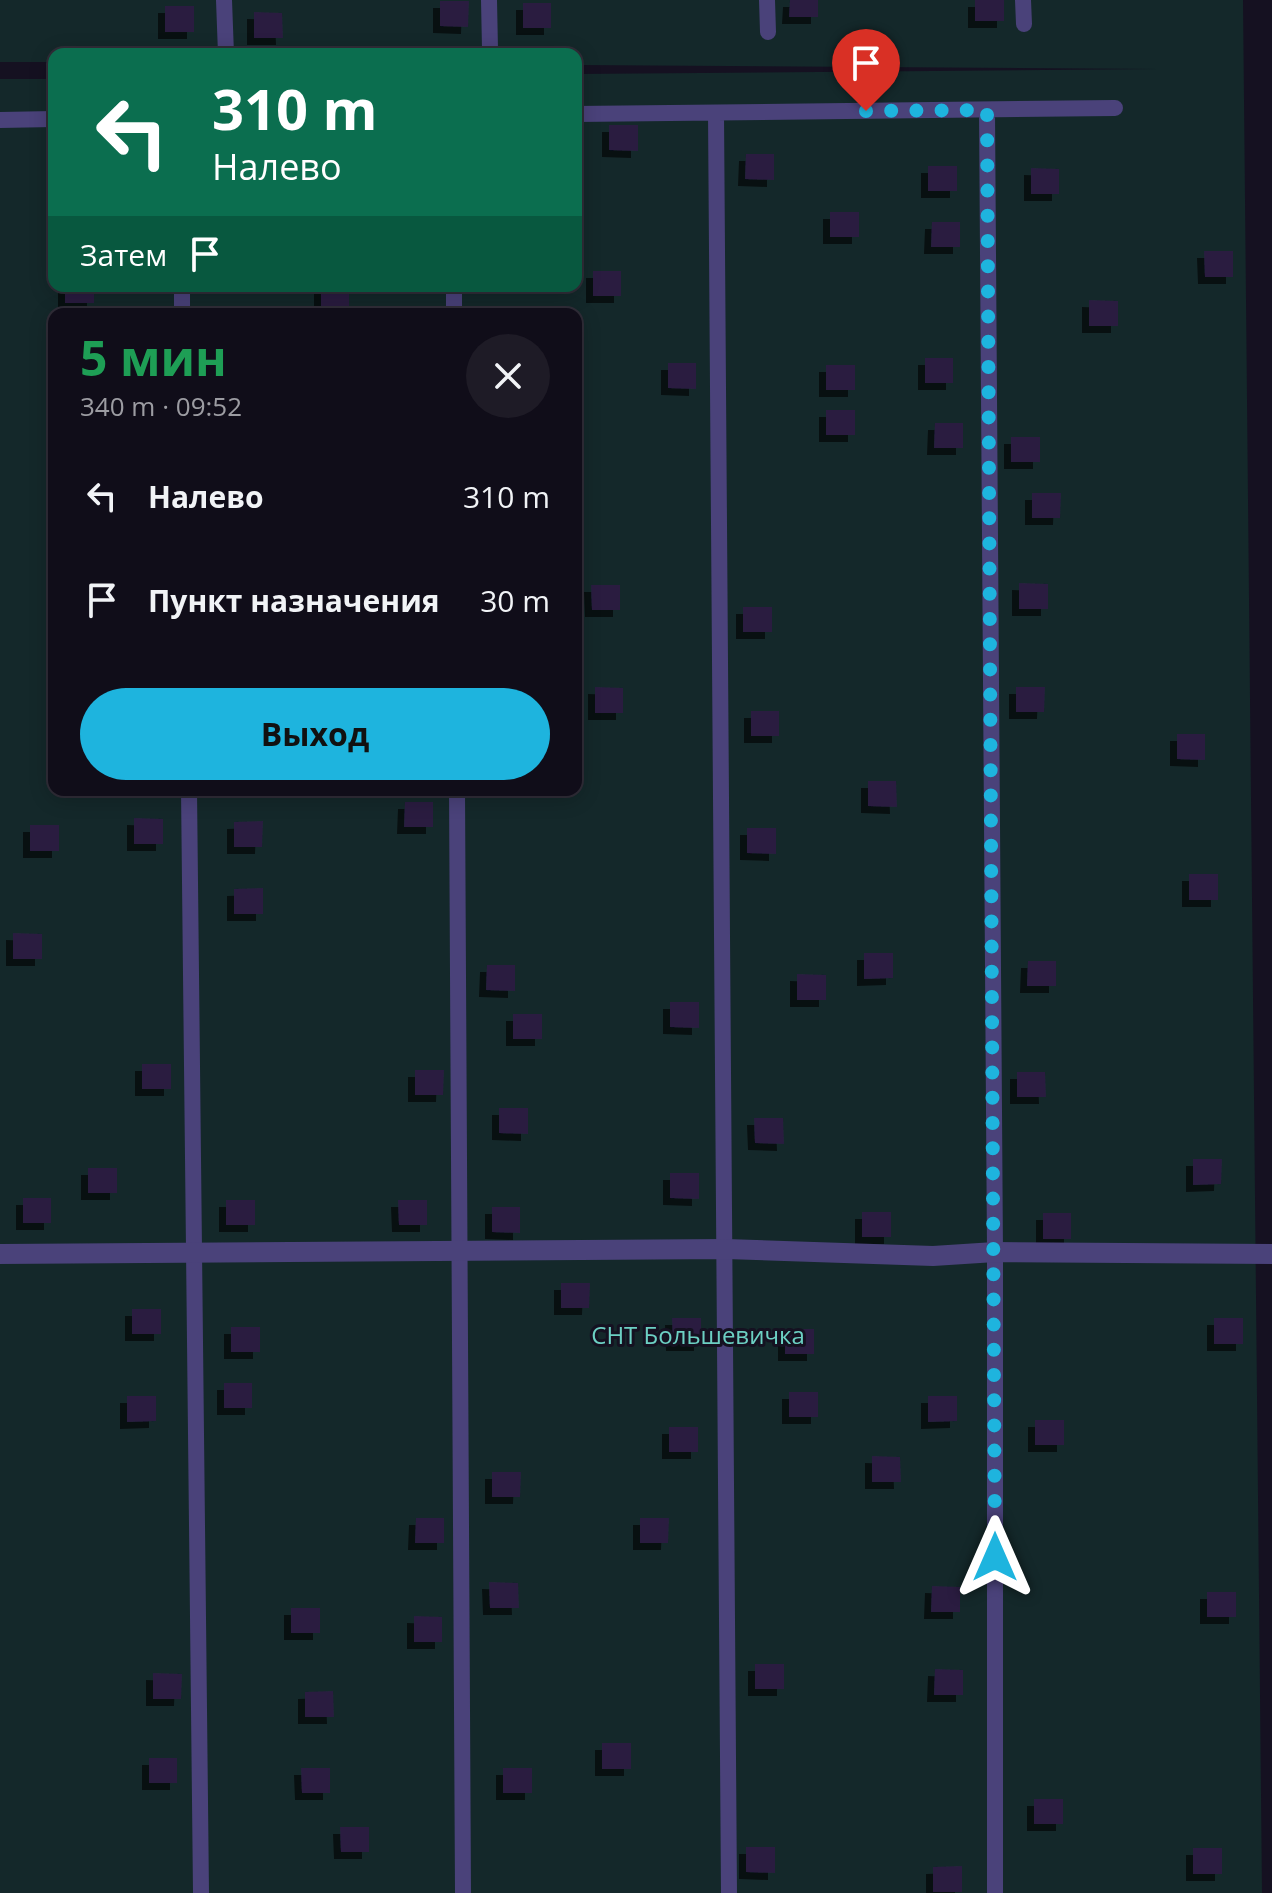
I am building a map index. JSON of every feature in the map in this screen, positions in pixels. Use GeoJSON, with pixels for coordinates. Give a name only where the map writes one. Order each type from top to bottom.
{"type":"FeatureCollection","features":[{"type":"Feature","properties":{"kind":"street"},"geometry":{"type":"LineString","coordinates":[[0,1254],[726,1249],[933,1256],[995,1252],[1272,1254]]}},
{"type":"Feature","properties":{"kind":"lane"},"geometry":{"type":"LineString","coordinates":[[224,0],[226,48]]}},
{"type":"Feature","properties":{"kind":"lane"},"geometry":{"type":"LineString","coordinates":[[489,0],[490,48]]}},
{"type":"Feature","properties":{"kind":"lane"},"geometry":{"type":"LineString","coordinates":[[767,0],[768,32]]}},
{"type":"Feature","properties":{"kind":"lane"},"geometry":{"type":"LineString","coordinates":[[1023,0],[1024,24]]}},
{"type":"Feature","properties":{"kind":"lane"},"geometry":{"type":"LineString","coordinates":[[582,114],[1115,108]]}},
{"type":"Feature","properties":{"kind":"lane"},"geometry":{"type":"LineString","coordinates":[[987,110],[995,1252],[995,1893]]}},
{"type":"Feature","properties":{"kind":"lane"},"geometry":{"type":"LineString","coordinates":[[716,113],[729,1893]]}},
{"type":"Feature","properties":{"kind":"lane"},"geometry":{"type":"LineString","coordinates":[[0,120],[48,119]]}},
{"type":"Feature","properties":{"kind":"lane"},"geometry":{"type":"LineString","coordinates":[[189,796],[201,1893]]}},
{"type":"Feature","properties":{"kind":"lane"},"geometry":{"type":"LineString","coordinates":[[457,796],[463,1893]]}},
{"type":"Feature","properties":{"kind":"green space","name":"СНТ Большевичка"},"geometry":{"type":"Polygon","coordinates":[[[0,0],[1243,0],[1262,1893],[0,1893],[0,79],[48,79],[48,292],[582,292],[582,74],[1156,69],[582,65],[582,48],[48,48],[48,62],[0,62],[0,0]]]}},
{"type":"Feature","properties":{"kind":"building"},"geometry":{"type":"Polygon","coordinates":[[[790,0],[818,0],[818,17],[789,17],[790,0]]]}},
{"type":"Feature","properties":{"kind":"building"},"geometry":{"type":"Polygon","coordinates":[[[975,0],[1004,0],[1004,21],[975,21],[975,0]]]}},
{"type":"Feature","properties":{"kind":"building"},"geometry":{"type":"Polygon","coordinates":[[[440,1],[469,1],[468,27],[440,26],[440,1]]]}},
{"type":"Feature","properties":{"kind":"building"},"geometry":{"type":"Polygon","coordinates":[[[523,3],[551,3],[551,28],[523,28],[523,3]]]}},
{"type":"Feature","properties":{"kind":"building"},"geometry":{"type":"Polygon","coordinates":[[[165,6],[194,6],[194,32],[165,32],[165,6]]]}},
{"type":"Feature","properties":{"kind":"building"},"geometry":{"type":"Polygon","coordinates":[[[254,12],[282,13],[283,38],[254,38],[254,12]]]}},
{"type":"Feature","properties":{"kind":"building"},"geometry":{"type":"Polygon","coordinates":[[[609,125],[638,125],[638,151],[609,150],[609,125]]]}},
{"type":"Feature","properties":{"kind":"building"},"geometry":{"type":"Polygon","coordinates":[[[746,154],[774,154],[774,180],[745,179],[746,154]]]}},
{"type":"Feature","properties":{"kind":"building"},"geometry":{"type":"Polygon","coordinates":[[[928,166],[957,166],[957,191],[928,191],[928,166]]]}},
{"type":"Feature","properties":{"kind":"building"},"geometry":{"type":"Polygon","coordinates":[[[1031,168],[1059,169],[1059,194],[1031,194],[1031,168]]]}},
{"type":"Feature","properties":{"kind":"building"},"geometry":{"type":"Polygon","coordinates":[[[830,212],[859,212],[859,237],[830,237],[830,212]]]}},
{"type":"Feature","properties":{"kind":"building"},"geometry":{"type":"Polygon","coordinates":[[[932,222],[960,222],[960,247],[931,247],[932,222]]]}},
{"type":"Feature","properties":{"kind":"building"},"geometry":{"type":"Polygon","coordinates":[[[1204,251],[1233,251],[1233,277],[1205,277],[1204,251]]]}},
{"type":"Feature","properties":{"kind":"building"},"geometry":{"type":"Polygon","coordinates":[[[593,271],[621,271],[621,296],[593,296],[593,271]]]}},
{"type":"Feature","properties":{"kind":"building"},"geometry":{"type":"Polygon","coordinates":[[[65,292],[94,292],[94,303],[65,303],[65,292]]]}},
{"type":"Feature","properties":{"kind":"building"},"geometry":{"type":"Polygon","coordinates":[[[321,292],[349,292],[349,306],[321,306],[321,292]]]}},
{"type":"Feature","properties":{"kind":"building"},"geometry":{"type":"Polygon","coordinates":[[[1089,300],[1118,301],[1118,326],[1089,326],[1089,300]]]}},
{"type":"Feature","properties":{"kind":"building"},"geometry":{"type":"Polygon","coordinates":[[[925,358],[953,358],[953,383],[925,383],[925,358]]]}},
{"type":"Feature","properties":{"kind":"building"},"geometry":{"type":"Polygon","coordinates":[[[668,363],[696,363],[696,389],[668,388],[668,363]]]}},
{"type":"Feature","properties":{"kind":"building"},"geometry":{"type":"Polygon","coordinates":[[[826,365],[855,365],[855,390],[826,390],[826,365]]]}},
{"type":"Feature","properties":{"kind":"building"},"geometry":{"type":"Polygon","coordinates":[[[826,410],[855,410],[855,435],[826,435],[826,410]]]}},
{"type":"Feature","properties":{"kind":"building"},"geometry":{"type":"Polygon","coordinates":[[[935,423],[963,423],[963,448],[934,448],[935,423]]]}},
{"type":"Feature","properties":{"kind":"building"},"geometry":{"type":"Polygon","coordinates":[[[1011,437],[1040,437],[1040,462],[1011,462],[1011,437]]]}},
{"type":"Feature","properties":{"kind":"building"},"geometry":{"type":"Polygon","coordinates":[[[1032,493],[1061,493],[1060,518],[1032,518],[1032,493]]]}},
{"type":"Feature","properties":{"kind":"building"},"geometry":{"type":"Polygon","coordinates":[[[1019,583],[1048,584],[1048,609],[1019,609],[1019,583]]]}},
{"type":"Feature","properties":{"kind":"building"},"geometry":{"type":"Polygon","coordinates":[[[591,585],[620,585],[620,610],[592,610],[591,585]]]}},
{"type":"Feature","properties":{"kind":"building"},"geometry":{"type":"Polygon","coordinates":[[[743,607],[772,607],[772,632],[743,632],[743,607]]]}},
{"type":"Feature","properties":{"kind":"building"},"geometry":{"type":"Polygon","coordinates":[[[595,687],[623,688],[623,713],[595,713],[595,687]]]}},
{"type":"Feature","properties":{"kind":"building"},"geometry":{"type":"Polygon","coordinates":[[[1016,687],[1045,687],[1044,712],[1016,712],[1016,687]]]}},
{"type":"Feature","properties":{"kind":"building"},"geometry":{"type":"Polygon","coordinates":[[[751,711],[779,711],[779,736],[751,736],[751,711]]]}},
{"type":"Feature","properties":{"kind":"building"},"geometry":{"type":"Polygon","coordinates":[[[1177,734],[1205,734],[1205,760],[1177,759],[1177,734]]]}},
{"type":"Feature","properties":{"kind":"building"},"geometry":{"type":"Polygon","coordinates":[[[868,781],[896,781],[897,807],[868,806],[868,781]]]}},
{"type":"Feature","properties":{"kind":"building"},"geometry":{"type":"Polygon","coordinates":[[[405,802],[433,802],[433,827],[404,827],[405,802]]]}},
{"type":"Feature","properties":{"kind":"building"},"geometry":{"type":"Polygon","coordinates":[[[134,818],[163,819],[163,844],[134,844],[134,818]]]}},
{"type":"Feature","properties":{"kind":"building"},"geometry":{"type":"Polygon","coordinates":[[[263,821],[262,847],[234,847],[234,822],[263,821]]]}},
{"type":"Feature","properties":{"kind":"building"},"geometry":{"type":"Polygon","coordinates":[[[30,825],[59,825],[59,851],[30,851],[30,825]]]}},
{"type":"Feature","properties":{"kind":"building"},"geometry":{"type":"Polygon","coordinates":[[[747,828],[776,828],[776,854],[747,853],[747,828]]]}},
{"type":"Feature","properties":{"kind":"building"},"geometry":{"type":"Polygon","coordinates":[[[1189,874],[1218,874],[1218,900],[1189,900],[1189,874]]]}},
{"type":"Feature","properties":{"kind":"building"},"geometry":{"type":"Polygon","coordinates":[[[263,888],[263,914],[234,914],[234,889],[263,888]]]}},
{"type":"Feature","properties":{"kind":"building"},"geometry":{"type":"Polygon","coordinates":[[[13,933],[42,934],[42,959],[13,959],[13,933]]]}},
{"type":"Feature","properties":{"kind":"building"},"geometry":{"type":"Polygon","coordinates":[[[864,953],[893,953],[893,978],[864,979],[864,953]]]}},
{"type":"Feature","properties":{"kind":"building"},"geometry":{"type":"Polygon","coordinates":[[[1028,961],[1056,961],[1056,986],[1027,986],[1028,961]]]}},
{"type":"Feature","properties":{"kind":"building"},"geometry":{"type":"Polygon","coordinates":[[[487,965],[515,965],[515,991],[486,990],[487,965]]]}},
{"type":"Feature","properties":{"kind":"building"},"geometry":{"type":"Polygon","coordinates":[[[797,974],[826,975],[826,1000],[797,1000],[797,974]]]}},
{"type":"Feature","properties":{"kind":"building"},"geometry":{"type":"Polygon","coordinates":[[[670,1002],[699,1002],[699,1028],[670,1027],[670,1002]]]}},
{"type":"Feature","properties":{"kind":"building"},"geometry":{"type":"Polygon","coordinates":[[[513,1014],[542,1014],[542,1039],[513,1039],[513,1014]]]}},
{"type":"Feature","properties":{"kind":"building"},"geometry":{"type":"Polygon","coordinates":[[[142,1064],[171,1064],[171,1089],[142,1089],[142,1064]]]}},
{"type":"Feature","properties":{"kind":"building"},"geometry":{"type":"Polygon","coordinates":[[[415,1070],[444,1070],[443,1095],[415,1095],[415,1070]]]}},
{"type":"Feature","properties":{"kind":"building"},"geometry":{"type":"Polygon","coordinates":[[[1017,1072],[1045,1072],[1046,1097],[1017,1097],[1017,1072]]]}},
{"type":"Feature","properties":{"kind":"building"},"geometry":{"type":"Polygon","coordinates":[[[499,1108],[528,1108],[528,1134],[499,1133],[499,1108]]]}},
{"type":"Feature","properties":{"kind":"building"},"geometry":{"type":"Polygon","coordinates":[[[754,1118],[783,1118],[784,1144],[755,1143],[754,1118]]]}},
{"type":"Feature","properties":{"kind":"building"},"geometry":{"type":"Polygon","coordinates":[[[1193,1159],[1222,1159],[1221,1184],[1193,1185],[1193,1159]]]}},
{"type":"Feature","properties":{"kind":"building"},"geometry":{"type":"Polygon","coordinates":[[[88,1168],[117,1168],[117,1193],[88,1193],[88,1168]]]}},
{"type":"Feature","properties":{"kind":"building"},"geometry":{"type":"Polygon","coordinates":[[[670,1173],[699,1173],[699,1199],[670,1198],[670,1173]]]}},
{"type":"Feature","properties":{"kind":"building"},"geometry":{"type":"Polygon","coordinates":[[[23,1198],[51,1198],[51,1223],[23,1223],[23,1198]]]}},
{"type":"Feature","properties":{"kind":"building"},"geometry":{"type":"Polygon","coordinates":[[[226,1200],[255,1200],[255,1225],[226,1225],[226,1200]]]}},
{"type":"Feature","properties":{"kind":"building"},"geometry":{"type":"Polygon","coordinates":[[[398,1200],[427,1200],[427,1225],[399,1225],[398,1200]]]}},
{"type":"Feature","properties":{"kind":"building"},"geometry":{"type":"Polygon","coordinates":[[[492,1207],[520,1207],[520,1233],[492,1232],[492,1207]]]}},
{"type":"Feature","properties":{"kind":"building"},"geometry":{"type":"Polygon","coordinates":[[[862,1212],[891,1212],[891,1237],[862,1237],[862,1212]]]}},
{"type":"Feature","properties":{"kind":"building"},"geometry":{"type":"Polygon","coordinates":[[[1043,1213],[1071,1213],[1071,1239],[1043,1239],[1043,1213]]]}},
{"type":"Feature","properties":{"kind":"building"},"geometry":{"type":"Polygon","coordinates":[[[561,1283],[590,1283],[589,1308],[561,1308],[561,1283]]]}},
{"type":"Feature","properties":{"kind":"building"},"geometry":{"type":"Polygon","coordinates":[[[132,1309],[161,1309],[161,1334],[132,1334],[132,1309]]]}},
{"type":"Feature","properties":{"kind":"building"},"geometry":{"type":"Polygon","coordinates":[[[672,1318],[701,1318],[701,1344],[673,1344],[672,1318]]]}},
{"type":"Feature","properties":{"kind":"building"},"geometry":{"type":"Polygon","coordinates":[[[1214,1318],[1243,1318],[1243,1344],[1214,1344],[1214,1318]]]}},
{"type":"Feature","properties":{"kind":"building"},"geometry":{"type":"Polygon","coordinates":[[[231,1327],[260,1327],[260,1352],[231,1352],[231,1327]]]}},
{"type":"Feature","properties":{"kind":"building"},"geometry":{"type":"Polygon","coordinates":[[[785,1329],[814,1329],[814,1354],[785,1354],[785,1329]]]}},
{"type":"Feature","properties":{"kind":"building"},"geometry":{"type":"Polygon","coordinates":[[[224,1383],[252,1383],[252,1408],[224,1408],[224,1383]]]}},
{"type":"Feature","properties":{"kind":"building"},"geometry":{"type":"Polygon","coordinates":[[[789,1392],[818,1392],[818,1417],[789,1417],[789,1392]]]}},
{"type":"Feature","properties":{"kind":"building"},"geometry":{"type":"Polygon","coordinates":[[[127,1396],[156,1396],[156,1421],[127,1422],[127,1396]]]}},
{"type":"Feature","properties":{"kind":"building"},"geometry":{"type":"Polygon","coordinates":[[[928,1396],[957,1396],[957,1421],[928,1422],[928,1396]]]}},
{"type":"Feature","properties":{"kind":"building"},"geometry":{"type":"Polygon","coordinates":[[[1035,1420],[1064,1420],[1064,1445],[1035,1445],[1035,1420]]]}},
{"type":"Feature","properties":{"kind":"building"},"geometry":{"type":"Polygon","coordinates":[[[669,1427],[698,1427],[698,1452],[669,1452],[669,1427]]]}},
{"type":"Feature","properties":{"kind":"building"},"geometry":{"type":"Polygon","coordinates":[[[872,1456],[900,1457],[901,1482],[872,1482],[872,1456]]]}},
{"type":"Feature","properties":{"kind":"building"},"geometry":{"type":"Polygon","coordinates":[[[492,1472],[521,1472],[520,1497],[492,1497],[492,1472]]]}},
{"type":"Feature","properties":{"kind":"building"},"geometry":{"type":"Polygon","coordinates":[[[416,1518],[444,1518],[444,1543],[415,1543],[416,1518]]]}},
{"type":"Feature","properties":{"kind":"building"},"geometry":{"type":"Polygon","coordinates":[[[640,1518],[669,1518],[668,1543],[640,1543],[640,1518]]]}},
{"type":"Feature","properties":{"kind":"building"},"geometry":{"type":"Polygon","coordinates":[[[489,1582],[518,1583],[519,1608],[490,1608],[489,1582]]]}},
{"type":"Feature","properties":{"kind":"building"},"geometry":{"type":"Polygon","coordinates":[[[932,1586],[960,1587],[960,1612],[931,1612],[932,1586]]]}},
{"type":"Feature","properties":{"kind":"building"},"geometry":{"type":"Polygon","coordinates":[[[1207,1592],[1236,1592],[1236,1617],[1207,1617],[1207,1592]]]}},
{"type":"Feature","properties":{"kind":"building"},"geometry":{"type":"Polygon","coordinates":[[[291,1608],[320,1608],[320,1633],[291,1633],[291,1608]]]}},
{"type":"Feature","properties":{"kind":"building"},"geometry":{"type":"Polygon","coordinates":[[[414,1616],[442,1617],[442,1642],[414,1642],[414,1616]]]}},
{"type":"Feature","properties":{"kind":"building"},"geometry":{"type":"Polygon","coordinates":[[[755,1664],[784,1664],[784,1689],[755,1689],[755,1664]]]}},
{"type":"Feature","properties":{"kind":"building"},"geometry":{"type":"Polygon","coordinates":[[[935,1669],[963,1670],[963,1695],[934,1695],[935,1669]]]}},
{"type":"Feature","properties":{"kind":"building"},"geometry":{"type":"Polygon","coordinates":[[[153,1673],[182,1674],[181,1699],[153,1699],[153,1673]]]}},
{"type":"Feature","properties":{"kind":"building"},"geometry":{"type":"Polygon","coordinates":[[[333,1691],[334,1717],[305,1717],[305,1692],[333,1691]]]}},
{"type":"Feature","properties":{"kind":"building"},"geometry":{"type":"Polygon","coordinates":[[[602,1743],[631,1743],[631,1769],[602,1769],[602,1743]]]}},
{"type":"Feature","properties":{"kind":"building"},"geometry":{"type":"Polygon","coordinates":[[[149,1758],[177,1758],[177,1783],[149,1783],[149,1758]]]}},
{"type":"Feature","properties":{"kind":"building"},"geometry":{"type":"Polygon","coordinates":[[[301,1768],[330,1768],[330,1793],[302,1793],[301,1768]]]}},
{"type":"Feature","properties":{"kind":"building"},"geometry":{"type":"Polygon","coordinates":[[[503,1768],[532,1768],[532,1793],[503,1793],[503,1768]]]}},
{"type":"Feature","properties":{"kind":"building"},"geometry":{"type":"Polygon","coordinates":[[[1034,1799],[1063,1799],[1063,1824],[1034,1824],[1034,1799]]]}},
{"type":"Feature","properties":{"kind":"building"},"geometry":{"type":"Polygon","coordinates":[[[340,1827],[369,1827],[369,1852],[341,1852],[340,1827]]]}},
{"type":"Feature","properties":{"kind":"building"},"geometry":{"type":"Polygon","coordinates":[[[746,1847],[775,1847],[775,1873],[746,1872],[746,1847]]]}},
{"type":"Feature","properties":{"kind":"building"},"geometry":{"type":"Polygon","coordinates":[[[1193,1848],[1222,1848],[1222,1874],[1193,1874],[1193,1848]]]}},
{"type":"Feature","properties":{"kind":"building"},"geometry":{"type":"Polygon","coordinates":[[[962,1866],[962,1892],[933,1892],[933,1867],[962,1866]]]}},
{"type":"Feature","properties":{"kind":"route"},"geometry":{"type":"LineString","coordinates":[[866,111],[987,110],[995,1557]]}}]}
